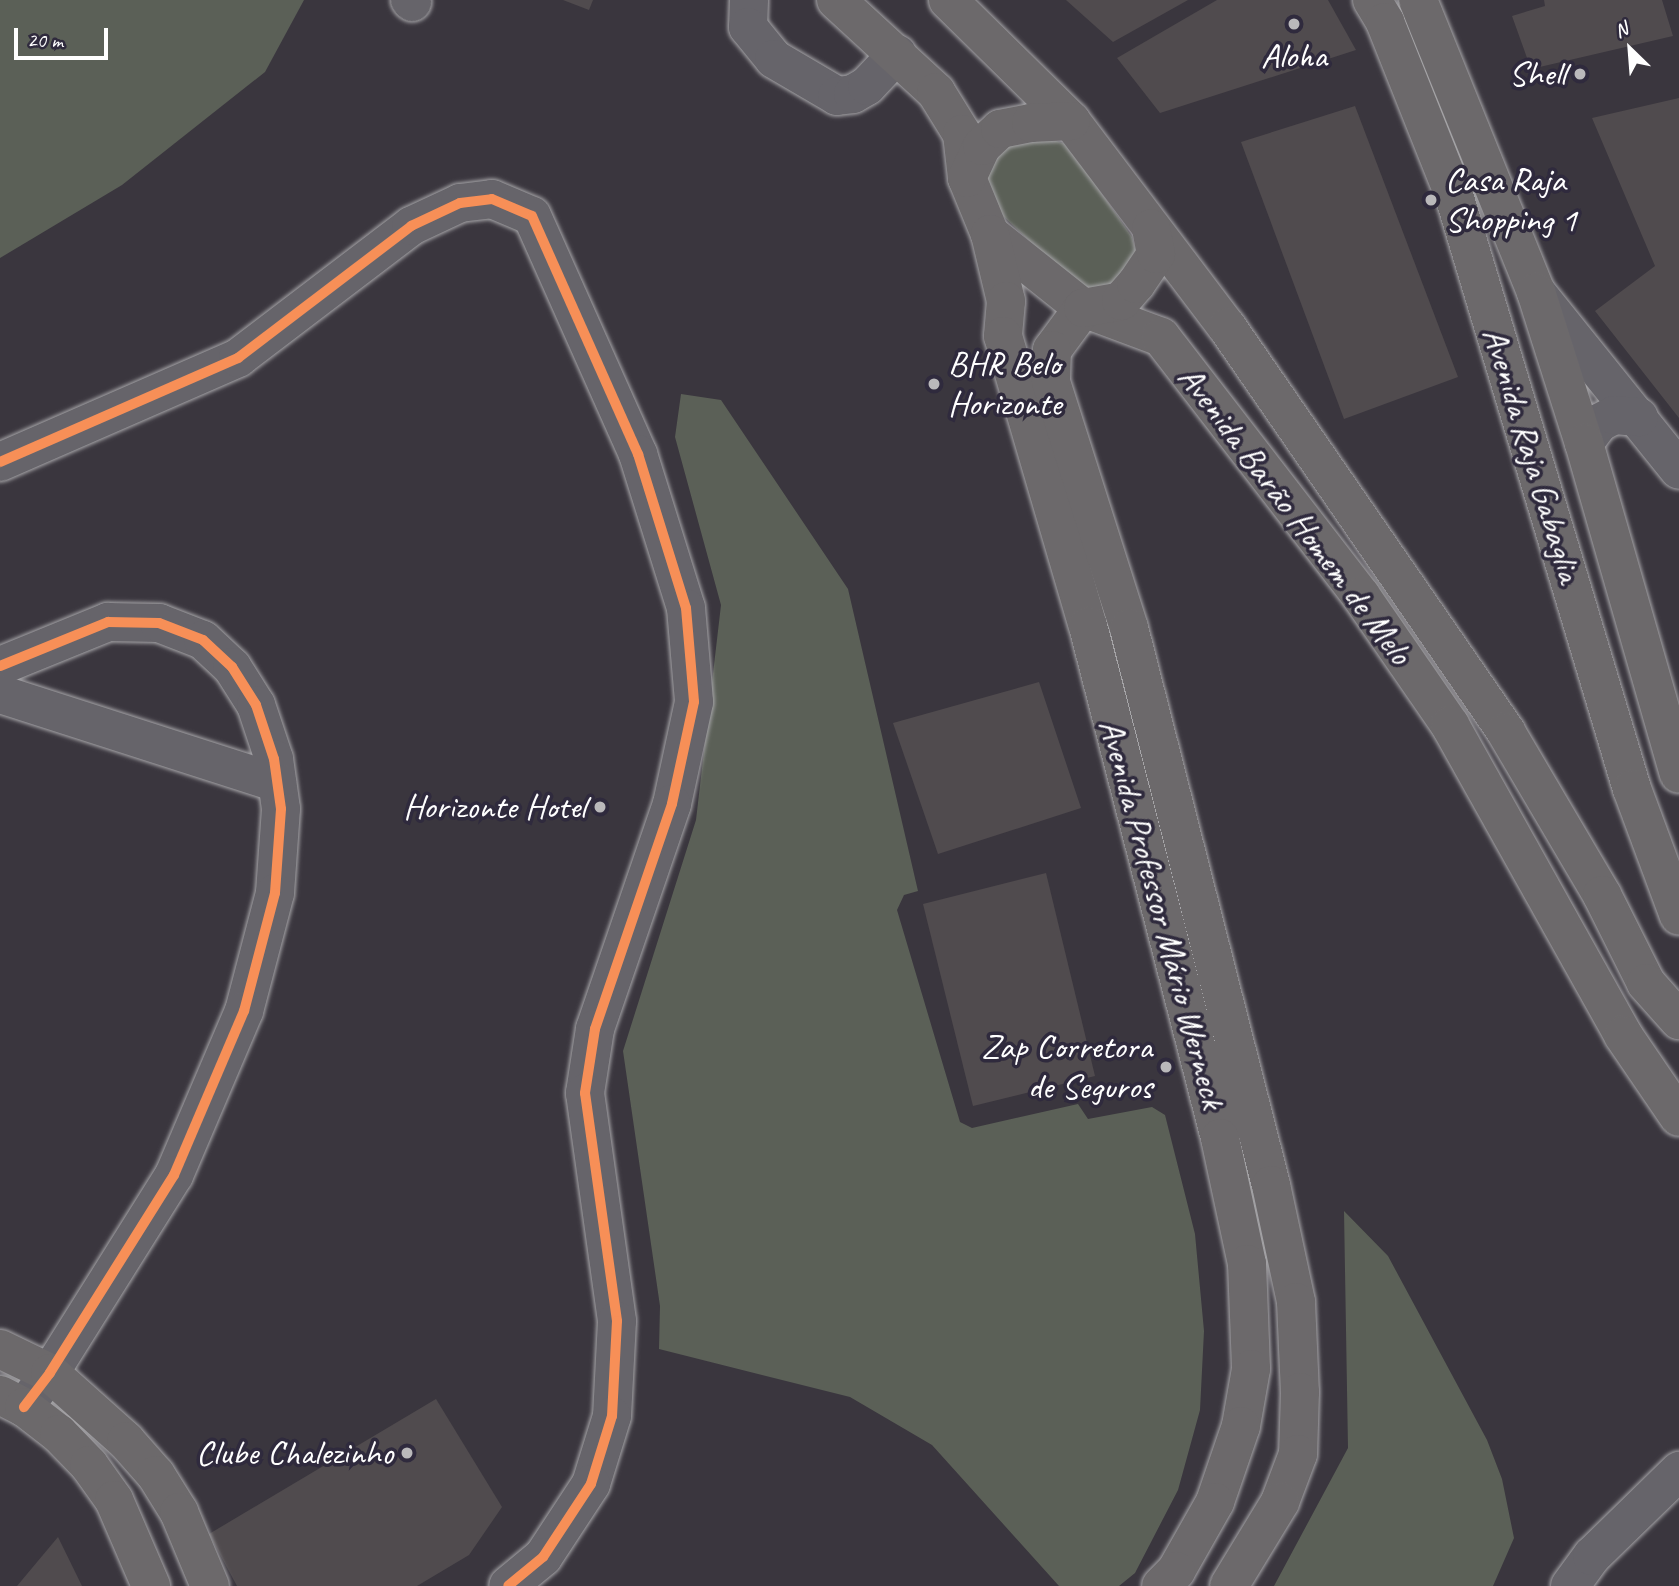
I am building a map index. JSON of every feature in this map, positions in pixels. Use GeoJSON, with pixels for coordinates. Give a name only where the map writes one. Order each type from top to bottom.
{"type":"FeatureCollection","features":[{"type":"Feature","properties":{"kind":"main road","name":"Avenida Barão Homem de Melo"},"geometry":{"type":"LineString","coordinates":[[836,0],[936,92],[962,134],[967,178],[990,234],[1083,308],[1161,337],[1361,596],[1450,725],[1623,1035],[1679,1117]]}},
{"type":"Feature","properties":{"kind":"main road","name":"Avenida Barão Homem de Melo"},"geometry":{"type":"LineString","coordinates":[[948,0],[1072,121],[1227,327],[1506,732],[1602,895],[1646,983],[1679,1020]]}},
{"type":"Feature","properties":{"kind":"main road","name":"Avenida Raja Gabaglia"},"geometry":{"type":"LineString","coordinates":[[1372,0],[1385,22],[1454,195],[1632,789],[1679,916]]}},
{"type":"Feature","properties":{"kind":"main road","name":"Avenida Raja Gabaglia"},"geometry":{"type":"LineString","coordinates":[[1418,0],[1536,292],[1676,752]]}},
{"type":"Feature","properties":{"kind":"main road"},"geometry":{"type":"LineString","coordinates":[[967,178],[982,146],[1000,129],[1072,121]]}},
{"type":"Feature","properties":{"kind":"main road"},"geometry":{"type":"LineString","coordinates":[[1083,308],[1121,301],[1136,284],[1156,254],[1152,228]]}},
{"type":"Feature","properties":{"kind":"main road","name":"Avenida Professor Mário Werneck"},"geometry":{"type":"LineString","coordinates":[[990,234],[1006,301],[1003,336],[1088,626],[1220,1138],[1247,1264],[1251,1369],[1241,1426],[1226,1476],[1199,1532],[1176,1571],[1161,1586]]}},
{"type":"Feature","properties":{"kind":"main road","name":"Avenida Professor Mário Werneck"},"geometry":{"type":"LineString","coordinates":[[1083,308],[1052,350],[1051,382],[1129,628],[1271,1185],[1296,1302],[1300,1392],[1298,1454],[1280,1502],[1229,1586]]}},
{"type":"Feature","properties":{"kind":"main road"},"geometry":{"type":"LineString","coordinates":[[1088,626],[1100,646],[1113,651],[1129,648],[1129,628]]}},
{"type":"Feature","properties":{"kind":"main road"},"geometry":{"type":"LineString","coordinates":[[0,1349],[50,1373],[126,1441],[156,1475],[179,1512],[210,1586]]}},
{"type":"Feature","properties":{"kind":"main road"},"geometry":{"type":"LineString","coordinates":[[12,1401],[59,1434],[89,1465],[114,1500],[151,1586]]}},
{"type":"Feature","properties":{"kind":"street"},"geometry":{"type":"LineString","coordinates":[[749,0],[748,27],[774,59],[837,96],[853,94],[867,86],[897,54]]}},
{"type":"Feature","properties":{"kind":"street"},"geometry":{"type":"LineString","coordinates":[[0,462],[238,358],[411,226],[460,203],[492,199],[532,216],[638,454],[686,608],[694,702],[673,804],[595,1029],[585,1093],[617,1321],[612,1416],[591,1484],[543,1557],[508,1586]]}},
{"type":"Feature","properties":{"kind":"street"},"geometry":{"type":"LineString","coordinates":[[1536,292],[1679,470]]}},
{"type":"Feature","properties":{"kind":"street"},"geometry":{"type":"LineString","coordinates":[[1584,443],[1599,422],[1614,415],[1639,417]]}},
{"type":"Feature","properties":{"kind":"street"},"geometry":{"type":"LineString","coordinates":[[0,667],[108,622],[159,623],[203,640],[232,667],[256,705],[274,759],[281,809],[275,894],[244,1011],[174,1175],[50,1373],[12,1401]]}},
{"type":"Feature","properties":{"kind":"street"},"geometry":{"type":"LineString","coordinates":[[0,694],[277,783]]}},
{"type":"Feature","properties":{"kind":"street"},"geometry":{"type":"LineString","coordinates":[[1570,1586],[1592,1571],[1679,1471]]}},
{"type":"Feature","properties":{"kind":"shaded area"},"geometry":{"type":"Polygon","coordinates":[[[0,0],[304,0],[265,72],[122,185],[0,258],[0,0]]]}},
{"type":"Feature","properties":{"kind":"shaded area"},"geometry":{"type":"Polygon","coordinates":[[[1038,135],[1068,145],[1132,237],[1137,256],[1129,274],[1098,291],[1077,285],[1037,248],[1003,216],[987,188],[987,172],[1006,142],[1038,135]]]}},
{"type":"Feature","properties":{"kind":"shaded area"},"geometry":{"type":"Polygon","coordinates":[[[681,394],[721,400],[848,589],[918,891],[904,895],[897,910],[960,1122],[972,1128],[1078,1104],[1088,1119],[1152,1107],[1165,1115],[1195,1234],[1204,1331],[1200,1410],[1178,1490],[1135,1573],[1119,1586],[1059,1586],[932,1445],[850,1397],[659,1349],[660,1306],[623,1051],[696,820],[721,605],[675,437],[681,394]]]}},
{"type":"Feature","properties":{"kind":"shaded area"},"geometry":{"type":"Polygon","coordinates":[[[1344,1211],[1388,1256],[1487,1440],[1502,1479],[1514,1538],[1493,1586],[1274,1586],[1348,1448],[1344,1211]]]}},
{"type":"Feature","properties":{"kind":"building"},"geometry":{"type":"Polygon","coordinates":[[[563,0],[593,0],[589,10],[563,0]]]}},
{"type":"Feature","properties":{"kind":"building"},"geometry":{"type":"Polygon","coordinates":[[[1066,0],[1188,0],[1113,42],[1066,0]]]}},
{"type":"Feature","properties":{"kind":"building"},"geometry":{"type":"Polygon","coordinates":[[[1217,0],[1328,0],[1356,50],[1160,113],[1117,58],[1217,0]]]}},
{"type":"Feature","properties":{"kind":"building"},"geometry":{"type":"Polygon","coordinates":[[[1544,0],[1662,0],[1673,36],[1531,69],[1512,16],[1545,6],[1544,0]]]}},
{"type":"Feature","properties":{"kind":"building"},"geometry":{"type":"Polygon","coordinates":[[[1679,98],[1679,418],[1595,311],[1655,266],[1592,118],[1679,98]]]}},
{"type":"Feature","properties":{"kind":"building"},"geometry":{"type":"Polygon","coordinates":[[[1355,106],[1458,377],[1344,419],[1241,142],[1355,106]]]}},
{"type":"Feature","properties":{"kind":"building"},"geometry":{"type":"Polygon","coordinates":[[[1039,682],[1081,808],[938,854],[893,723],[1039,682]]]}},
{"type":"Feature","properties":{"kind":"building"},"geometry":{"type":"Polygon","coordinates":[[[1046,873],[1095,1076],[973,1106],[923,904],[1046,873]]]}},
{"type":"Feature","properties":{"kind":"building","name":"Clube Chalezinho"},"geometry":{"type":"Polygon","coordinates":[[[436,1399],[502,1507],[469,1555],[417,1586],[237,1586],[209,1534],[436,1399]]]}},
{"type":"Feature","properties":{"kind":"building"},"geometry":{"type":"Polygon","coordinates":[[[58,1537],[82,1586],[17,1586],[58,1537]]]}},
{"type":"Feature","properties":{"kind":"cycle path"},"geometry":{"type":"LineString","coordinates":[[0,462],[238,358],[411,226],[460,203],[492,199],[532,216],[638,454],[686,608],[694,702],[672,804],[595,1029],[585,1093],[617,1321],[612,1416],[591,1484],[543,1557],[508,1586]]}},
{"type":"Feature","properties":{"kind":"cycle path"},"geometry":{"type":"LineString","coordinates":[[0,666],[108,622],[159,623],[203,640],[232,667],[256,705],[274,759],[281,809],[275,893],[244,1011],[174,1175],[50,1373],[24,1407]]}},
{"type":"Feature","properties":{"kind":"place","name":"Aloha"},"geometry":{"type":"Point","coordinates":[1294,24]}},
{"type":"Feature","properties":{"kind":"place","name":"Shell"},"geometry":{"type":"Point","coordinates":[1580,74]}},
{"type":"Feature","properties":{"kind":"place","name":"Casa Raja Shopping 1"},"geometry":{"type":"Point","coordinates":[1431,200]}},
{"type":"Feature","properties":{"kind":"place","name":"BHR Belo Horizonte"},"geometry":{"type":"Point","coordinates":[934,384]}},
{"type":"Feature","properties":{"kind":"place","name":"Horizonte Hotel"},"geometry":{"type":"Point","coordinates":[600,807]}},
{"type":"Feature","properties":{"kind":"place","name":"Zap Corretora de Seguros"},"geometry":{"type":"Point","coordinates":[1166,1067]}},
{"type":"Feature","properties":{"kind":"place","name":"Clube Chalezinho"},"geometry":{"type":"Point","coordinates":[407,1453]}}]}
